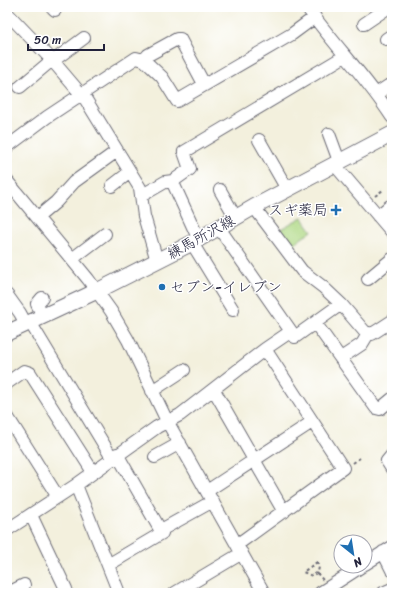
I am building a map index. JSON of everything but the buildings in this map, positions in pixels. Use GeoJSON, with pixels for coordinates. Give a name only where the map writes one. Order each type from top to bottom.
{"type":"FeatureCollection","features":[{"type":"Feature","properties":{"kind":"main road","name":"練馬所沢線"},"geometry":{"type":"LineString","coordinates":[[7,333],[97,291],[196,241],[254,207],[392,134]]}},
{"type":"Feature","properties":{"kind":"street"},"geometry":{"type":"LineString","coordinates":[[14,7],[7,13],[11,19],[22,27],[81,94],[140,188],[144,216],[157,261]]}},
{"type":"Feature","properties":{"kind":"street"},"geometry":{"type":"LineString","coordinates":[[364,24],[389,7]]}},
{"type":"Feature","properties":{"kind":"street"},"geometry":{"type":"LineString","coordinates":[[7,147],[81,94],[136,58],[144,60],[162,77],[177,101],[204,84],[267,49],[313,11],[345,56],[376,94],[392,117]]}},
{"type":"Feature","properties":{"kind":"street"},"geometry":{"type":"LineString","coordinates":[[20,87],[52,60],[84,38]]}},
{"type":"Feature","properties":{"kind":"street"},"geometry":{"type":"LineString","coordinates":[[144,60],[148,55],[180,39],[204,84]]}},
{"type":"Feature","properties":{"kind":"street"},"geometry":{"type":"LineString","coordinates":[[141,196],[165,182],[173,181],[190,168],[184,152],[345,56]]}},
{"type":"Feature","properties":{"kind":"street"},"geometry":{"type":"LineString","coordinates":[[376,94],[388,86]]}},
{"type":"Feature","properties":{"kind":"street"},"geometry":{"type":"LineString","coordinates":[[329,134],[337,163],[378,216],[392,231]]}},
{"type":"Feature","properties":{"kind":"street"},"geometry":{"type":"LineString","coordinates":[[260,140],[287,189]]}},
{"type":"Feature","properties":{"kind":"street"},"geometry":{"type":"LineString","coordinates":[[38,217],[56,202],[74,182],[117,151]]}},
{"type":"Feature","properties":{"kind":"street"},"geometry":{"type":"LineString","coordinates":[[112,186],[130,172]]}},
{"type":"Feature","properties":{"kind":"street"},"geometry":{"type":"LineString","coordinates":[[7,180],[97,291],[128,340],[167,422],[240,548],[264,593]]}},
{"type":"Feature","properties":{"kind":"street"},"geometry":{"type":"LineString","coordinates":[[173,181],[196,241],[233,310]]}},
{"type":"Feature","properties":{"kind":"street"},"geometry":{"type":"LineString","coordinates":[[220,190],[236,218]]}},
{"type":"Feature","properties":{"kind":"street"},"geometry":{"type":"LineString","coordinates":[[378,216],[390,206]]}},
{"type":"Feature","properties":{"kind":"street"},"geometry":{"type":"LineString","coordinates":[[254,207],[302,271],[323,287],[341,304],[368,334]]}},
{"type":"Feature","properties":{"kind":"street"},"geometry":{"type":"LineString","coordinates":[[219,228],[295,338],[316,324],[341,304]]}},
{"type":"Feature","properties":{"kind":"street"},"geometry":{"type":"LineString","coordinates":[[72,259],[105,234]]}},
{"type":"Feature","properties":{"kind":"street"},"geometry":{"type":"LineString","coordinates":[[368,279],[392,259]]}},
{"type":"Feature","properties":{"kind":"street"},"geometry":{"type":"LineString","coordinates":[[7,295],[20,313],[33,321],[161,530],[161,535],[108,565]]}},
{"type":"Feature","properties":{"kind":"street"},"geometry":{"type":"LineString","coordinates":[[33,321],[37,304],[42,298]]}},
{"type":"Feature","properties":{"kind":"street"},"geometry":{"type":"LineString","coordinates":[[341,358],[362,344],[368,334],[372,334],[392,321]]}},
{"type":"Feature","properties":{"kind":"street"},"geometry":{"type":"LineString","coordinates":[[316,324],[376,408],[380,409],[392,399]]}},
{"type":"Feature","properties":{"kind":"street"},"geometry":{"type":"LineString","coordinates":[[7,530],[58,498],[115,456],[180,415],[265,349],[290,332]]}},
{"type":"Feature","properties":{"kind":"street"},"geometry":{"type":"LineString","coordinates":[[175,593],[240,548],[284,512],[343,468],[265,349]]}},
{"type":"Feature","properties":{"kind":"street"},"geometry":{"type":"LineString","coordinates":[[152,391],[184,370]]}},
{"type":"Feature","properties":{"kind":"street"},"geometry":{"type":"LineString","coordinates":[[7,383],[24,372],[30,373],[93,472]]}},
{"type":"Feature","properties":{"kind":"street"},"geometry":{"type":"LineString","coordinates":[[214,390],[284,512]]}},
{"type":"Feature","properties":{"kind":"street"},"geometry":{"type":"LineString","coordinates":[[7,416],[58,498]]}},
{"type":"Feature","properties":{"kind":"street"},"geometry":{"type":"LineString","coordinates":[[161,530],[210,496],[254,460],[312,422]]}},
{"type":"Feature","properties":{"kind":"street"},"geometry":{"type":"LineString","coordinates":[[154,457],[180,443]]}},
{"type":"Feature","properties":{"kind":"street"},"geometry":{"type":"LineString","coordinates":[[392,455],[388,461],[392,469]]}},
{"type":"Feature","properties":{"kind":"street"},"geometry":{"type":"LineString","coordinates":[[76,485],[119,593]]}},
{"type":"Feature","properties":{"kind":"street"},"geometry":{"type":"LineString","coordinates":[[31,515],[66,590]]}},
{"type":"Feature","properties":{"kind":"street"},"geometry":{"type":"LineString","coordinates":[[373,559],[388,549],[392,570]]}},
{"type":"Feature","properties":{"kind":"street"},"geometry":{"type":"LineString","coordinates":[[320,593],[338,588],[353,574]]}},
{"type":"Feature","properties":{"kind":"street"},"geometry":{"type":"LineString","coordinates":[[8,593],[24,585]]}},
{"type":"Feature","properties":{"kind":"street"},"geometry":{"type":"LineString","coordinates":[[383,593],[392,589]]}},
{"type":"Feature","properties":{"kind":"path"},"geometry":{"type":"LineString","coordinates":[[317,562],[319,567],[316,575],[309,576],[304,572],[312,565],[317,562]]}},
{"type":"Feature","properties":{"kind":"green space"},"geometry":{"type":"Polygon","coordinates":[[[302,217],[312,231],[289,247],[277,231],[302,217]]]}},
{"type":"Feature","properties":{"kind":"place","name":"スギ薬局"},"geometry":{"type":"Point","coordinates":[336,210]}},
{"type":"Feature","properties":{"kind":"place","name":"セブン-イレブン"},"geometry":{"type":"Point","coordinates":[162,287]}}]}
